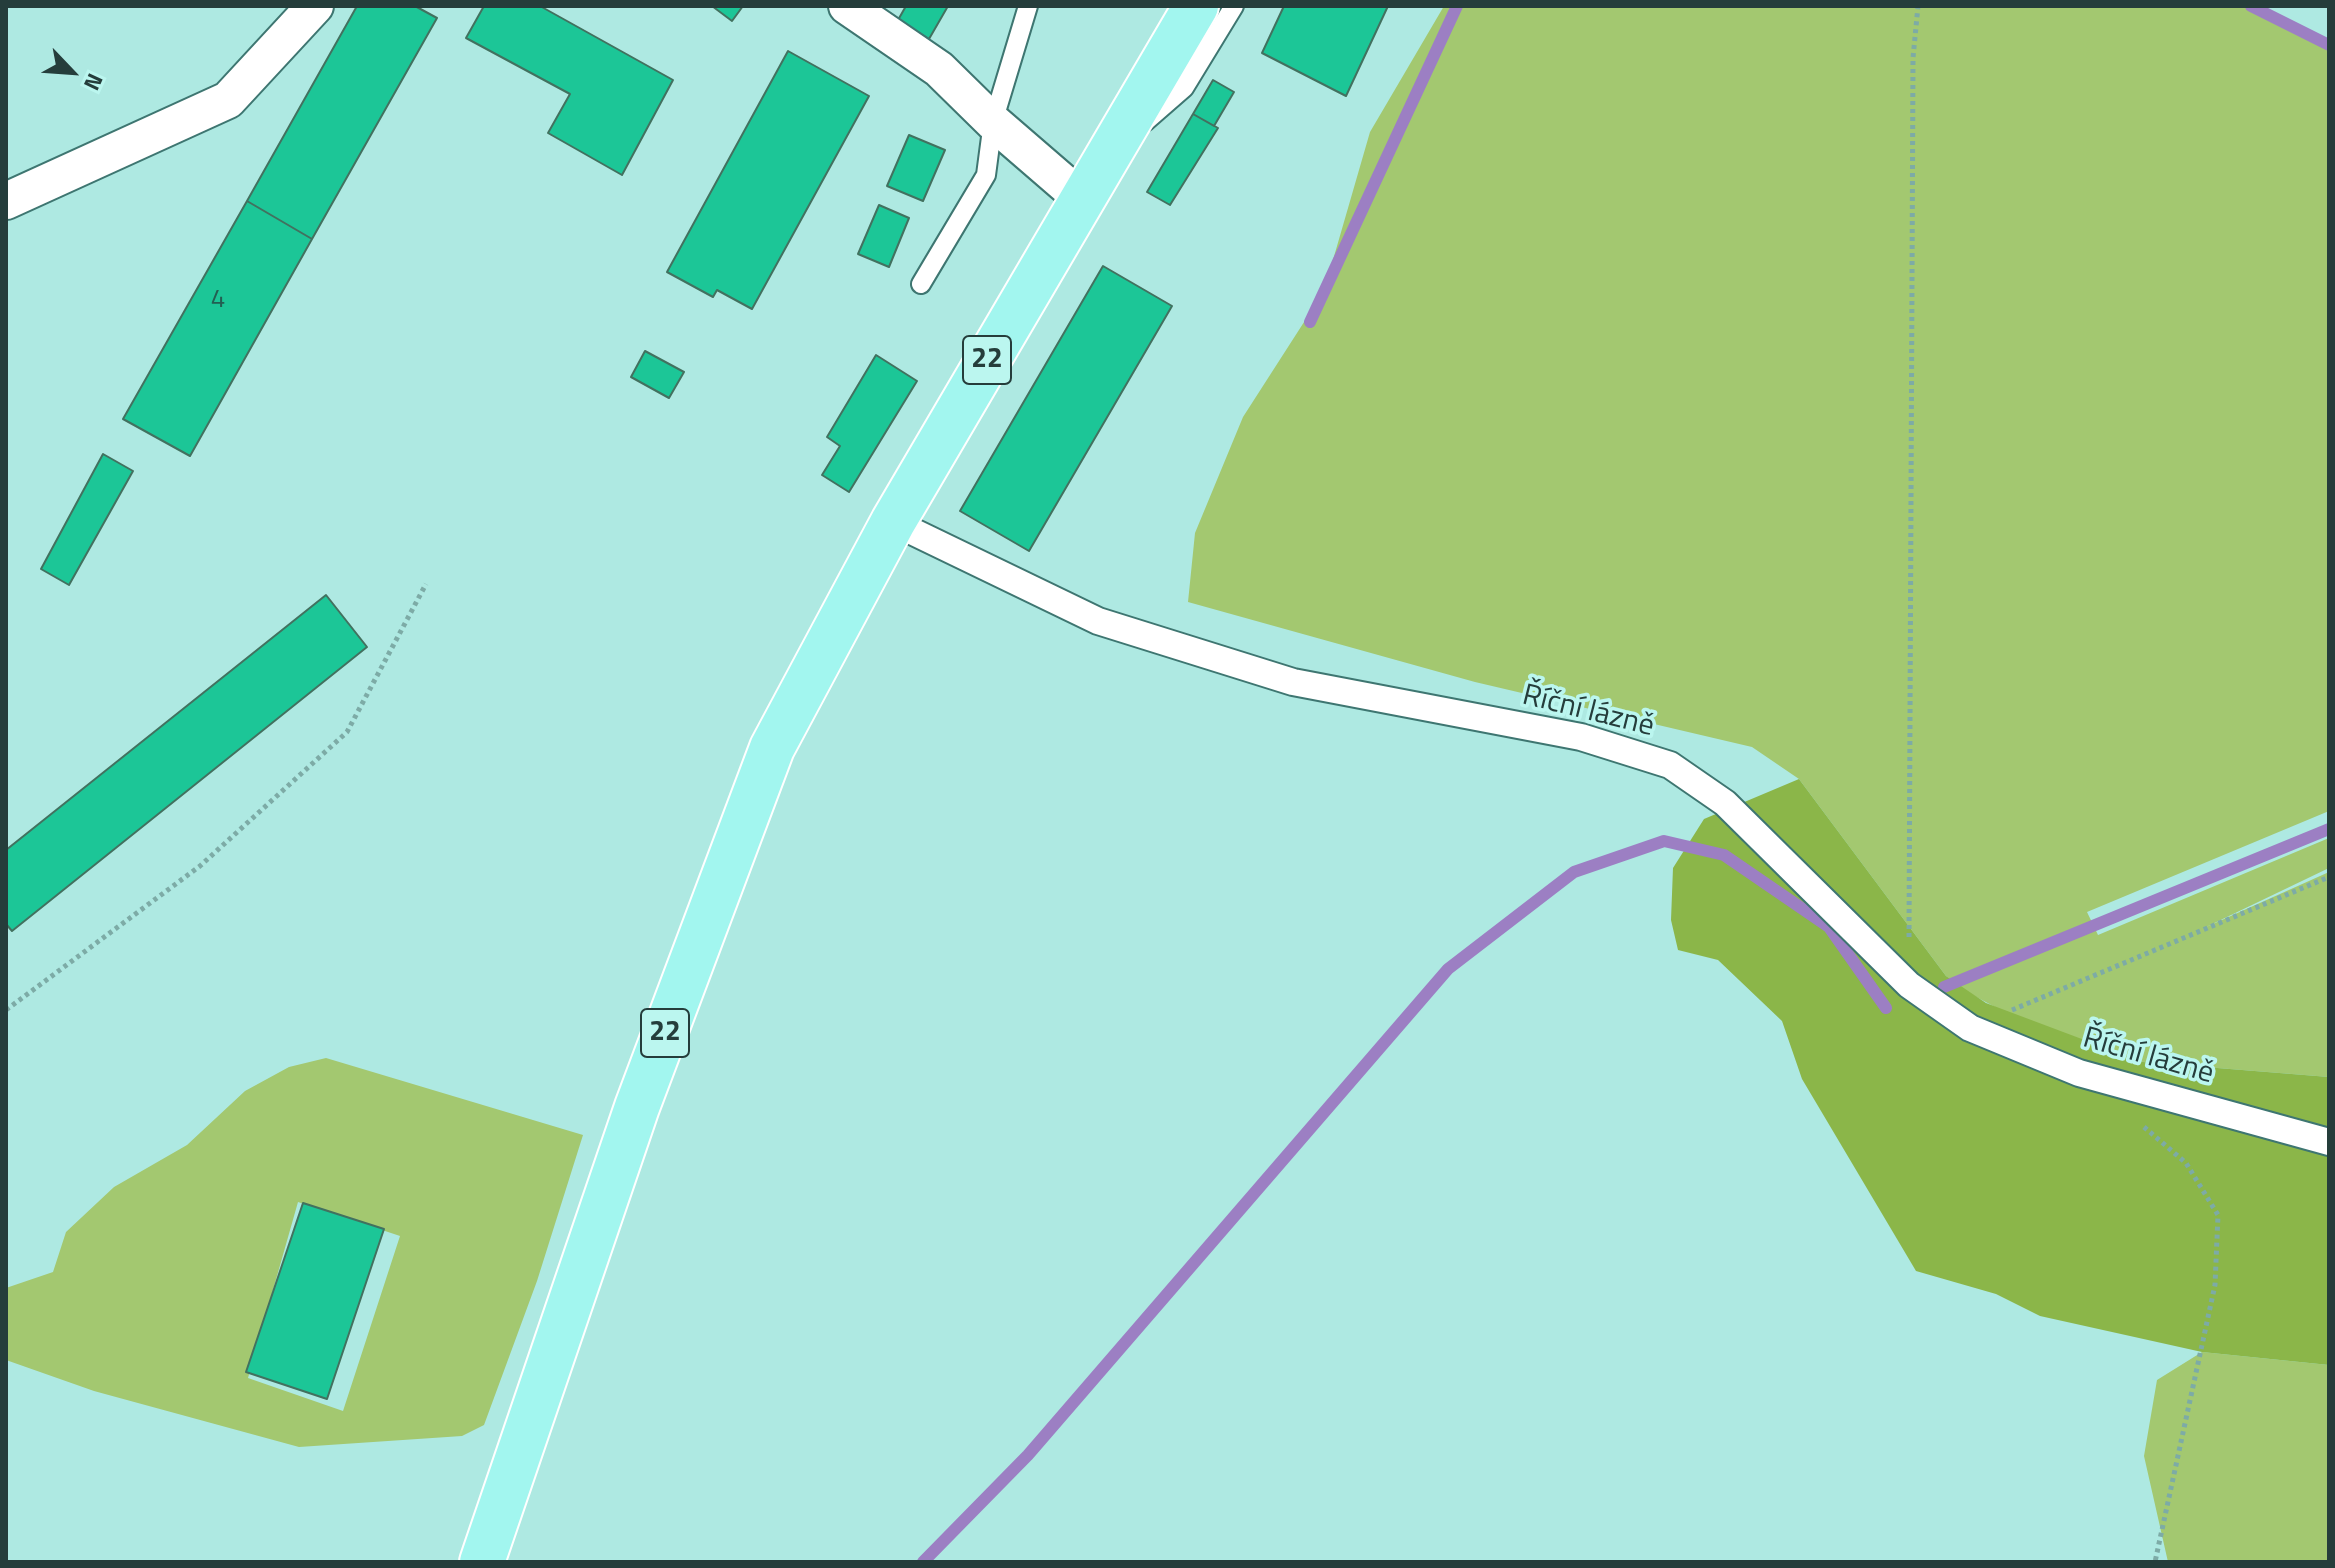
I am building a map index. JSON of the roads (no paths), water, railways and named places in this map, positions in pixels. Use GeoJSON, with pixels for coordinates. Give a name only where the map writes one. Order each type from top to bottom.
{"type":"FeatureCollection","features":[{"type":"Feature","properties":{"kind":"main road","name":"22"},"geometry":{"type":"LineString","coordinates":[[482,1562],[637,1107],[772,748],[893,522],[1107,155],[1180,13]]}},
{"type":"Feature","properties":{"kind":"street"},"geometry":{"type":"LineString","coordinates":[[6,201],[228,100],[315,6]]}},
{"type":"Feature","properties":{"kind":"street"},"geometry":{"type":"LineString","coordinates":[[847,6],[939,69],[993,122],[1081,198]]}},
{"type":"Feature","properties":{"kind":"street","name":"Říční lázně"},"geometry":{"type":"LineString","coordinates":[[893,522],[1113,626],[1293,682],[1581,737],[1670,765],[1725,803],[1909,985],[1970,1028],[2079,1073],[2329,1142]]}},
{"type":"Feature","properties":{"kind":"lane"},"geometry":{"type":"LineString","coordinates":[[921,284],[986,175],[993,122],[1028,6]]}},
{"type":"Feature","properties":{"kind":"lane"},"geometry":{"type":"LineString","coordinates":[[1107,155],[1184,88],[1234,6]]}},
{"type":"Feature","properties":{"kind":"waterway"},"geometry":{"type":"LineString","coordinates":[[1310,322],[1457,6]]}},
{"type":"Feature","properties":{"kind":"waterway"},"geometry":{"type":"LineString","coordinates":[[2251,6],[2329,45]]}},
{"type":"Feature","properties":{"kind":"waterway"},"geometry":{"type":"LineString","coordinates":[[1944,987],[2329,829]]}},
{"type":"Feature","properties":{"kind":"waterway"},"geometry":{"type":"LineString","coordinates":[[923,1562],[1028,1455],[1448,969],[1574,872],[1664,841],[1724,855],[1829,927],[1886,1008]]}}]}
